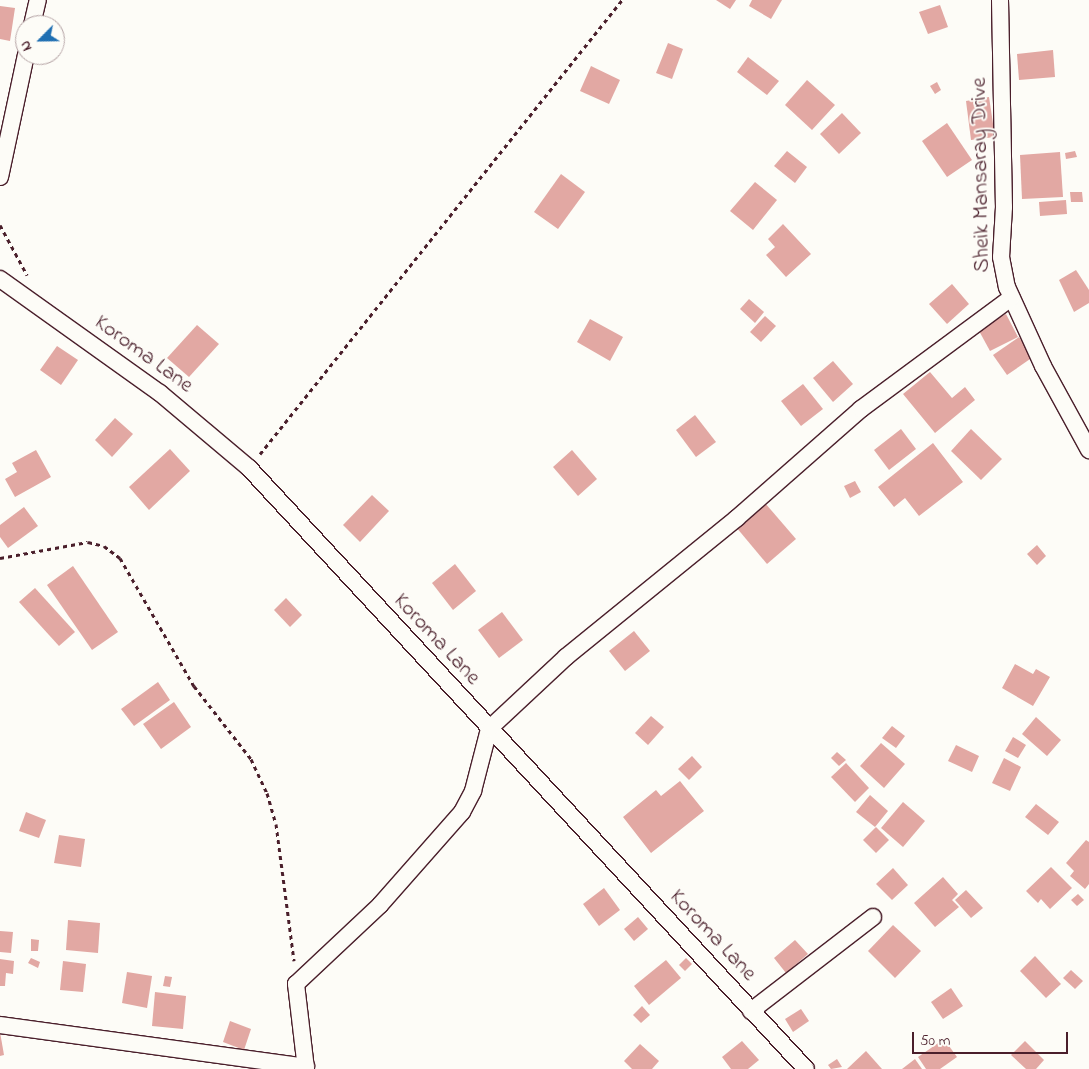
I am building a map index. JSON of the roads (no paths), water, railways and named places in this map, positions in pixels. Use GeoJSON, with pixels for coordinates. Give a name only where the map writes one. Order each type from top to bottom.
{"type":"FeatureCollection","features":[{"type":"Feature","properties":{"kind":"street"},"geometry":{"type":"LineString","coordinates":[[34,15],[38,0]]}},
{"type":"Feature","properties":{"kind":"street","name":"Sheik Mansaray Drive"},"geometry":{"type":"LineString","coordinates":[[1000,0],[1004,207],[1001,257],[1011,298],[1043,366],[1089,450]]}},
{"type":"Feature","properties":{"kind":"street"},"geometry":{"type":"LineString","coordinates":[[0,177],[24,65]]}},
{"type":"Feature","properties":{"kind":"street","name":"Koroma Lane"},"geometry":{"type":"LineString","coordinates":[[0,279],[160,392],[249,468],[806,1069]]}},
{"type":"Feature","properties":{"kind":"street"},"geometry":{"type":"LineString","coordinates":[[0,1025],[306,1068],[296,984],[380,905],[462,812],[473,790],[489,729],[566,657],[737,518],[861,409],[1011,298]]}},
{"type":"Feature","properties":{"kind":"street"},"geometry":{"type":"LineString","coordinates":[[752,1011],[874,917]]}}]}
